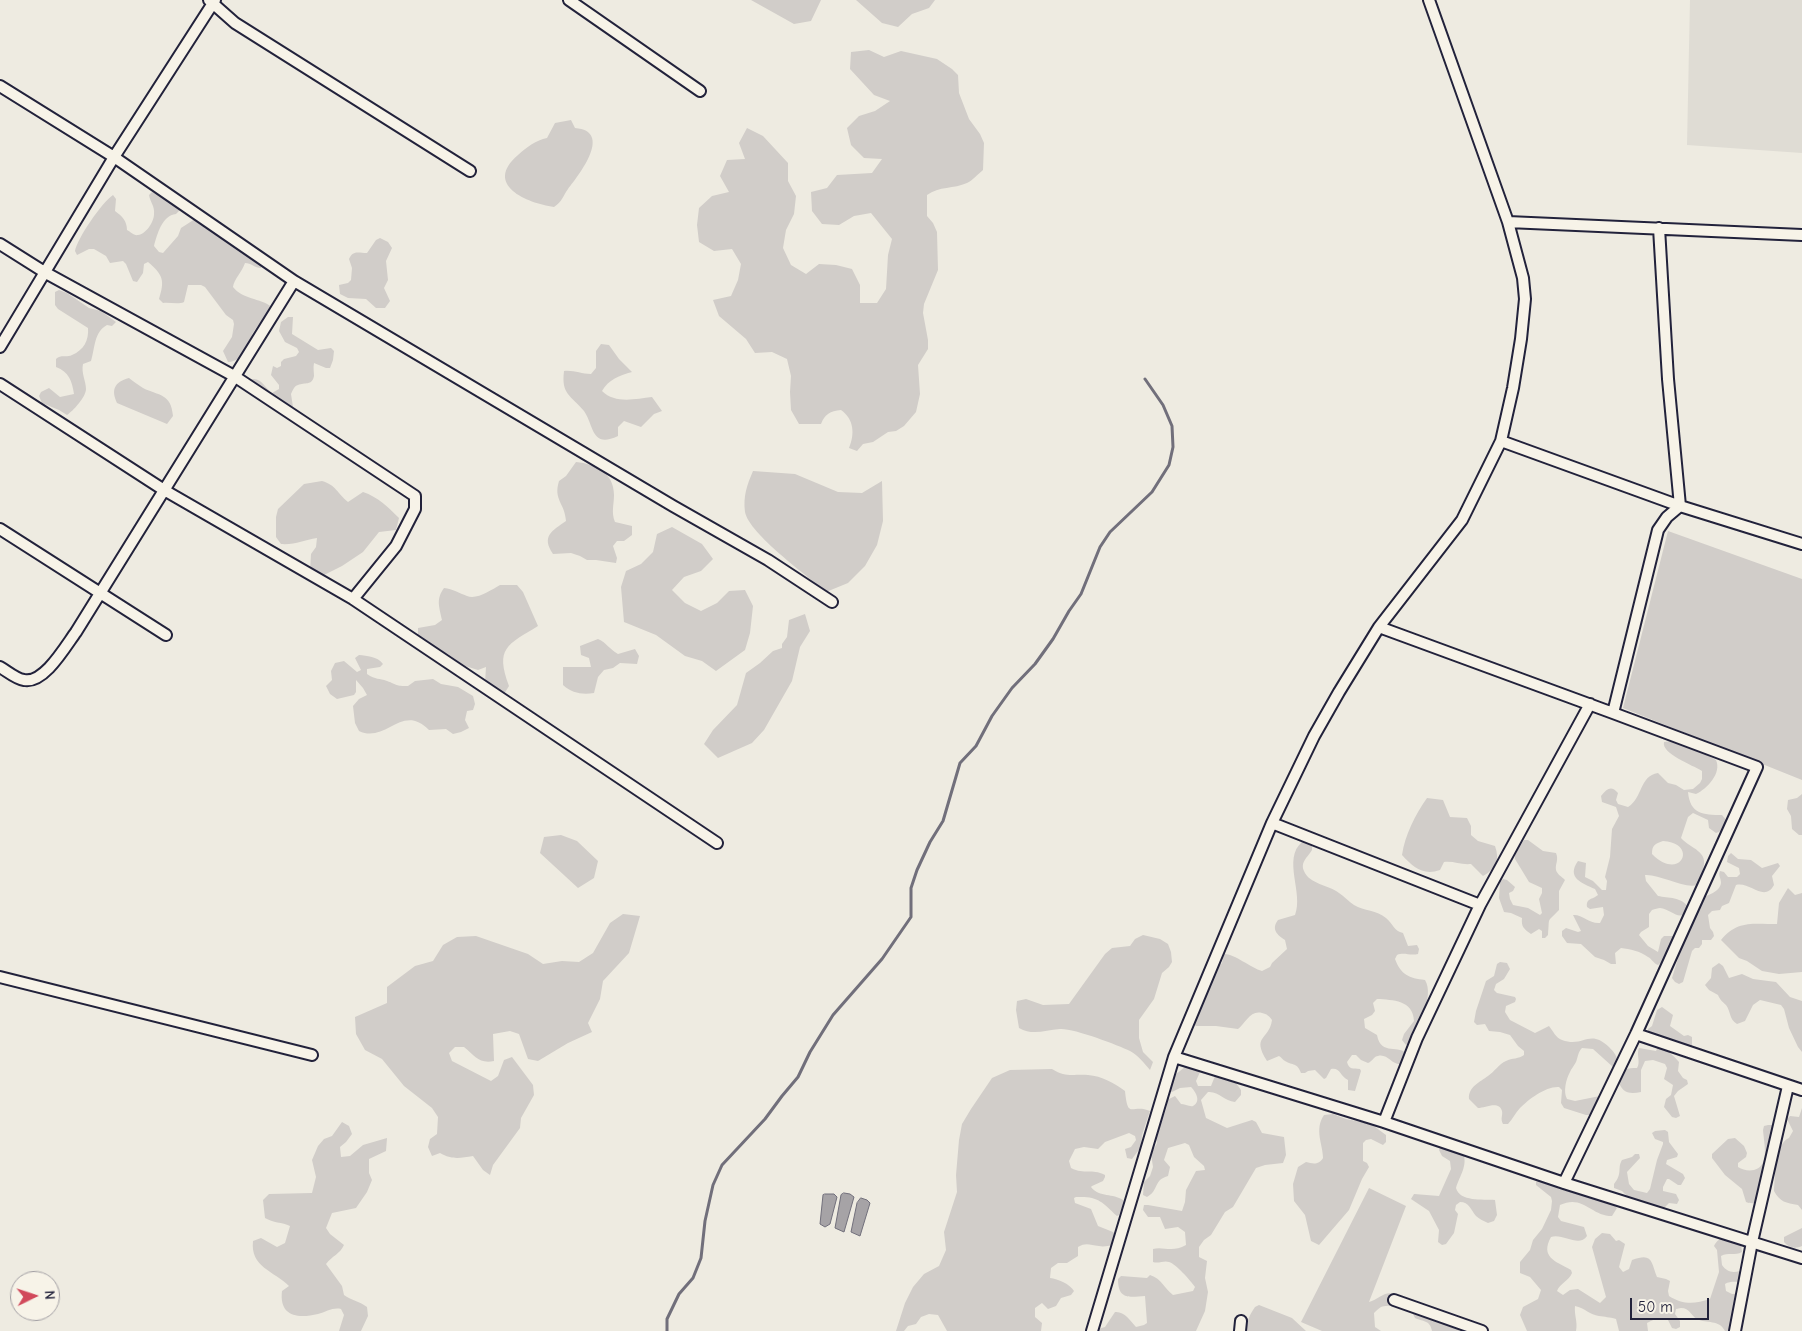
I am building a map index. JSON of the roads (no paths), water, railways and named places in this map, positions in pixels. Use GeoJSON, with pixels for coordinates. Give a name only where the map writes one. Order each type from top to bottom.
{"type":"FeatureCollection","features":[{"type":"Feature","properties":{"kind":"street"},"geometry":{"type":"LineString","coordinates":[[569,0],[700,91]]}},
{"type":"Feature","properties":{"kind":"street"},"geometry":{"type":"LineString","coordinates":[[1092,1331],[1174,1057],[1272,823],[1314,736],[1379,627],[1462,520],[1501,441],[1513,388],[1525,299],[1523,278],[1508,222],[1429,0]]}},
{"type":"Feature","properties":{"kind":"street"},"geometry":{"type":"LineString","coordinates":[[0,347],[114,158],[212,1],[235,23],[470,171]]}},
{"type":"Feature","properties":{"kind":"street"},"geometry":{"type":"LineString","coordinates":[[0,86],[114,158],[294,281],[673,506],[768,560],[832,602]]}},
{"type":"Feature","properties":{"kind":"street"},"geometry":{"type":"LineString","coordinates":[[1508,222],[1802,234]]}},
{"type":"Feature","properties":{"kind":"street"},"geometry":{"type":"LineString","coordinates":[[1659,228],[1668,379],[1680,506]]}},
{"type":"Feature","properties":{"kind":"street"},"geometry":{"type":"LineString","coordinates":[[0,244],[46,273],[234,376],[415,496],[415,509],[396,546],[353,599]]}},
{"type":"Feature","properties":{"kind":"street"},"geometry":{"type":"LineString","coordinates":[[0,667],[22,680],[36,679],[44,675],[76,632],[294,281]]}},
{"type":"Feature","properties":{"kind":"street"},"geometry":{"type":"LineString","coordinates":[[0,384],[164,490],[353,599],[717,843]]}},
{"type":"Feature","properties":{"kind":"street"},"geometry":{"type":"LineString","coordinates":[[1501,441],[1680,506],[1802,544]]}},
{"type":"Feature","properties":{"kind":"street"},"geometry":{"type":"LineString","coordinates":[[1613,712],[1658,530],[1667,517],[1680,506]]}},
{"type":"Feature","properties":{"kind":"street"},"geometry":{"type":"LineString","coordinates":[[0,529],[166,635]]}},
{"type":"Feature","properties":{"kind":"street"},"geometry":{"type":"LineString","coordinates":[[1379,627],[1613,712],[1757,767],[1636,1034],[1564,1183]]}},
{"type":"Feature","properties":{"kind":"street"},"geometry":{"type":"LineString","coordinates":[[1384,1122],[1417,1038],[1480,905],[1590,704]]}},
{"type":"Feature","properties":{"kind":"street"},"geometry":{"type":"LineString","coordinates":[[1272,823],[1480,905]]}},
{"type":"Feature","properties":{"kind":"street"},"geometry":{"type":"LineString","coordinates":[[0,977],[312,1055]]}},
{"type":"Feature","properties":{"kind":"street"},"geometry":{"type":"LineString","coordinates":[[1636,1034],[1802,1090]]}},
{"type":"Feature","properties":{"kind":"street"},"geometry":{"type":"LineString","coordinates":[[1174,1057],[1384,1122],[1564,1183],[1802,1258]]}},
{"type":"Feature","properties":{"kind":"street"},"geometry":{"type":"LineString","coordinates":[[1735,1331],[1752,1242],[1788,1086]]}},
{"type":"Feature","properties":{"kind":"street"},"geometry":{"type":"LineString","coordinates":[[1394,1300],[1482,1331]]}},
{"type":"Feature","properties":{"kind":"waterway"},"geometry":{"type":"LineString","coordinates":[[667,1331],[667,1319],[679,1294],[693,1278],[701,1258],[705,1221],[713,1185],[722,1165],[765,1119],[798,1077],[810,1052],[833,1015],[882,959],[911,917],[911,888],[930,842],[943,821],[960,763],[976,746],[992,716],[1012,688],[1035,664],[1053,639],[1081,594],[1100,547],[1110,532],[1152,492],[1169,465],[1173,447],[1172,426],[1163,405],[1145,379]]}}]}
